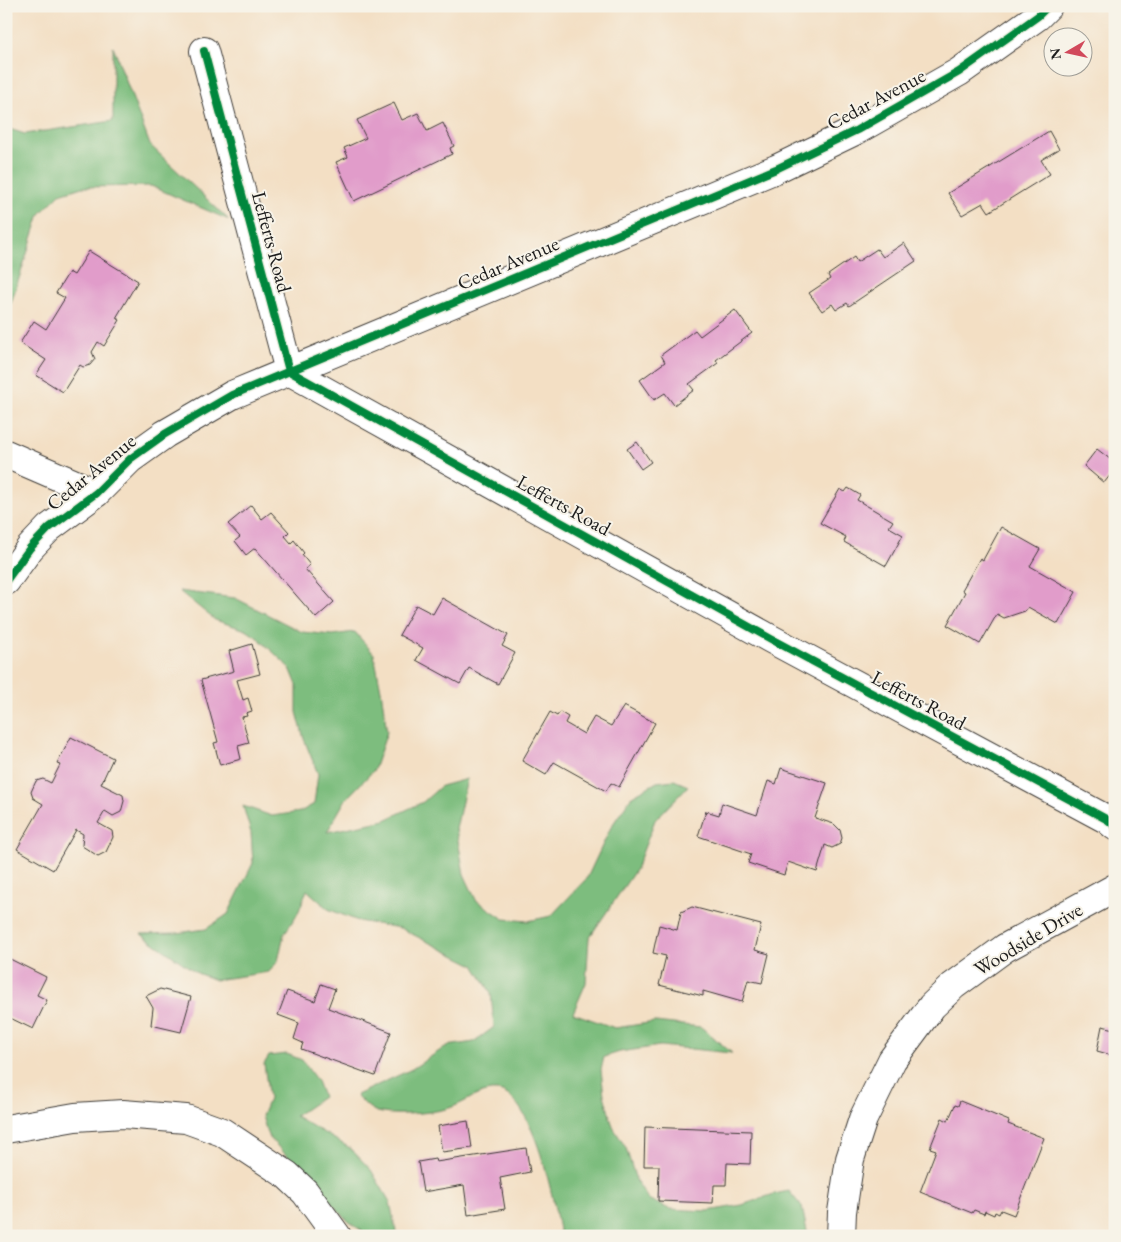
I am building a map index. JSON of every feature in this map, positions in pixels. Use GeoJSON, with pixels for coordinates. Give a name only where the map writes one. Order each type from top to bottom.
{"type":"FeatureCollection","features":[{"type":"Feature","properties":{"kind":"street","name":"Cedar Avenue"},"geometry":{"type":"LineString","coordinates":[[6,580],[30,548],[49,528],[96,494],[130,459],[165,434],[232,395],[776,169],[857,130],[959,72],[1038,16],[1048,6]]}},
{"type":"Feature","properties":{"kind":"street","name":"Lefferts Road"},"geometry":{"type":"LineString","coordinates":[[204,51],[289,371],[771,639],[1091,811],[1115,826]]}},
{"type":"Feature","properties":{"kind":"street"},"geometry":{"type":"LineString","coordinates":[[6,454],[96,494]]}},
{"type":"Feature","properties":{"kind":"street","name":"Woodside Drive"},"geometry":{"type":"LineString","coordinates":[[841,1236],[842,1212],[850,1159],[863,1119],[892,1060],[932,1006],[953,986],[1005,948],[1115,888]]}},
{"type":"Feature","properties":{"kind":"street"},"geometry":{"type":"LineString","coordinates":[[6,1129],[75,1117],[123,1114],[186,1119],[222,1132],[287,1175],[305,1192],[337,1236]]}},
{"type":"Feature","properties":{"kind":"green space"},"geometry":{"type":"Polygon","coordinates":[[[113,46],[150,145],[229,220],[151,186],[82,187],[60,194],[40,214],[11,303],[6,309],[6,128],[25,134],[113,121],[113,46]]]}},
{"type":"Feature","properties":{"kind":"green space"},"geometry":{"type":"Polygon","coordinates":[[[179,591],[235,598],[302,632],[332,635],[355,632],[374,654],[387,732],[374,770],[346,799],[327,832],[385,820],[423,802],[441,786],[467,779],[456,829],[464,874],[476,900],[504,919],[528,921],[551,916],[587,878],[611,827],[632,796],[657,782],[674,780],[688,786],[655,820],[636,869],[589,938],[586,983],[573,1013],[615,1028],[655,1022],[701,1027],[732,1053],[660,1046],[620,1052],[604,1057],[601,1070],[604,1095],[613,1127],[626,1148],[636,1180],[648,1199],[669,1209],[708,1211],[742,1205],[789,1191],[802,1207],[808,1236],[560,1236],[541,1154],[522,1111],[511,1097],[498,1091],[486,1092],[445,1109],[412,1114],[388,1114],[369,1107],[356,1095],[412,1069],[447,1046],[474,1042],[494,1027],[491,993],[474,965],[400,928],[358,921],[328,909],[307,890],[298,913],[284,934],[278,961],[269,972],[215,980],[197,973],[141,934],[177,933],[206,929],[228,914],[253,863],[251,833],[243,806],[272,816],[300,812],[314,804],[318,774],[304,739],[297,712],[297,685],[290,668],[258,638],[246,630],[215,620],[179,591]]]}},
{"type":"Feature","properties":{"kind":"green space"},"geometry":{"type":"Polygon","coordinates":[[[287,1054],[302,1060],[317,1081],[323,1097],[295,1116],[350,1148],[371,1170],[390,1202],[397,1236],[366,1236],[365,1233],[348,1221],[268,1136],[262,1116],[269,1099],[264,1064],[269,1056],[287,1054]]]}},
{"type":"Feature","properties":{"kind":"building"},"geometry":{"type":"Polygon","coordinates":[[[394,103],[402,120],[418,113],[427,131],[443,123],[454,146],[450,148],[452,154],[354,201],[336,162],[348,157],[344,148],[366,138],[357,120],[394,103]]]}},
{"type":"Feature","properties":{"kind":"building"},"geometry":{"type":"Polygon","coordinates":[[[1049,131],[1059,149],[1041,160],[1050,174],[989,212],[983,203],[962,215],[948,193],[1049,131]]]}},
{"type":"Feature","properties":{"kind":"building"},"geometry":{"type":"Polygon","coordinates":[[[904,243],[916,261],[849,306],[847,303],[836,310],[832,304],[822,311],[809,293],[830,279],[828,275],[854,257],[857,262],[877,249],[883,257],[904,243]]]}},
{"type":"Feature","properties":{"kind":"building"},"geometry":{"type":"Polygon","coordinates":[[[89,251],[138,281],[116,318],[120,320],[104,346],[98,342],[92,352],[95,359],[90,365],[83,367],[80,365],[63,392],[36,375],[46,360],[20,343],[34,321],[46,329],[65,298],[56,293],[69,272],[74,275],[89,251]]]}},
{"type":"Feature","properties":{"kind":"building"},"geometry":{"type":"Polygon","coordinates":[[[735,310],[752,333],[716,360],[718,363],[689,384],[694,390],[674,405],[665,393],[654,400],[640,380],[665,362],[661,355],[695,330],[700,336],[735,310]]]}},
{"type":"Feature","properties":{"kind":"building"},"geometry":{"type":"Polygon","coordinates":[[[637,442],[651,462],[641,469],[627,449],[637,442]]]}},
{"type":"Feature","properties":{"kind":"building"},"geometry":{"type":"Polygon","coordinates":[[[1097,449],[1115,463],[1115,469],[1104,483],[1084,466],[1097,449]]]}},
{"type":"Feature","properties":{"kind":"building"},"geometry":{"type":"Polygon","coordinates":[[[848,488],[860,495],[857,500],[893,521],[889,527],[903,535],[886,566],[844,542],[846,537],[820,523],[840,489],[845,492],[848,488]]]}},
{"type":"Feature","properties":{"kind":"building"},"geometry":{"type":"Polygon","coordinates":[[[251,505],[262,519],[271,512],[289,532],[285,536],[291,543],[294,540],[310,565],[305,569],[334,602],[316,618],[255,548],[246,555],[235,541],[240,537],[228,524],[251,505]]]}},
{"type":"Feature","properties":{"kind":"building"},"geometry":{"type":"Polygon","coordinates":[[[1001,527],[1040,549],[1030,566],[1076,592],[1058,624],[1028,607],[1025,611],[1004,618],[997,614],[980,644],[947,625],[965,592],[962,590],[980,558],[983,560],[1001,527]]]}},
{"type":"Feature","properties":{"kind":"building"},"geometry":{"type":"Polygon","coordinates":[[[442,598],[508,635],[502,646],[515,653],[498,684],[469,668],[460,684],[416,660],[423,648],[399,635],[416,605],[433,614],[442,598]]]}},
{"type":"Feature","properties":{"kind":"building"},"geometry":{"type":"Polygon","coordinates":[[[252,644],[260,674],[237,680],[243,700],[248,698],[252,711],[246,713],[247,716],[242,717],[249,743],[238,746],[241,759],[220,765],[214,743],[218,742],[201,680],[234,671],[229,651],[252,644]]]}},
{"type":"Feature","properties":{"kind":"building"},"geometry":{"type":"Polygon","coordinates":[[[624,706],[655,723],[619,787],[611,783],[606,791],[554,762],[546,775],[522,761],[550,712],[557,716],[560,712],[568,717],[565,723],[584,734],[594,717],[611,726],[624,706]]]}},
{"type":"Feature","properties":{"kind":"building"},"geometry":{"type":"Polygon","coordinates":[[[71,737],[113,758],[101,784],[123,795],[124,801],[121,812],[113,816],[105,811],[98,823],[112,831],[113,837],[106,852],[98,856],[82,846],[83,834],[76,830],[53,870],[17,849],[43,804],[33,798],[31,792],[36,781],[43,779],[51,783],[60,765],[57,764],[71,737]]]}},
{"type":"Feature","properties":{"kind":"building"},"geometry":{"type":"Polygon","coordinates":[[[781,768],[827,783],[815,818],[834,824],[840,830],[842,838],[840,844],[832,848],[825,845],[817,872],[788,862],[784,875],[748,863],[751,854],[698,836],[706,811],[719,815],[722,803],[757,815],[768,781],[776,784],[781,768]]]}},
{"type":"Feature","properties":{"kind":"building"},"geometry":{"type":"Polygon","coordinates":[[[692,907],[761,925],[755,950],[769,954],[762,983],[748,980],[742,1002],[703,991],[703,996],[659,985],[666,956],[653,953],[659,925],[677,930],[681,912],[692,907]]]}},
{"type":"Feature","properties":{"kind":"building"},"geometry":{"type":"Polygon","coordinates":[[[6,957],[46,977],[37,995],[47,1000],[33,1029],[6,1016],[6,957]]]}},
{"type":"Feature","properties":{"kind":"building"},"geometry":{"type":"Polygon","coordinates":[[[321,984],[335,989],[328,1008],[391,1032],[375,1076],[301,1049],[303,1043],[294,1039],[299,1023],[278,1015],[287,991],[315,1001],[321,984]]]}},
{"type":"Feature","properties":{"kind":"building"},"geometry":{"type":"Polygon","coordinates":[[[160,989],[191,997],[181,1032],[151,1025],[153,1008],[146,996],[160,989]]]}},
{"type":"Feature","properties":{"kind":"building"},"geometry":{"type":"Polygon","coordinates":[[[1102,1026],[1115,1029],[1115,1056],[1097,1051],[1102,1026]]]}},
{"type":"Feature","properties":{"kind":"building"},"geometry":{"type":"Polygon","coordinates":[[[960,1101],[1009,1121],[1008,1124],[1044,1138],[1014,1215],[1001,1210],[999,1214],[995,1212],[994,1215],[985,1211],[984,1214],[974,1210],[972,1213],[920,1192],[936,1150],[930,1148],[942,1118],[948,1121],[955,1105],[958,1106],[960,1101]]]}},
{"type":"Feature","properties":{"kind":"building"},"geometry":{"type":"Polygon","coordinates":[[[468,1121],[472,1148],[442,1152],[438,1126],[468,1121]]]}},
{"type":"Feature","properties":{"kind":"building"},"geometry":{"type":"Polygon","coordinates":[[[645,1127],[751,1131],[750,1164],[727,1163],[726,1185],[714,1185],[713,1203],[658,1201],[659,1166],[644,1166],[645,1127]]]}},
{"type":"Feature","properties":{"kind":"building"},"geometry":{"type":"Polygon","coordinates":[[[526,1148],[530,1172],[500,1178],[505,1209],[468,1215],[464,1185],[423,1192],[418,1162],[435,1159],[436,1162],[526,1148]]]}},
{"type":"Feature","properties":{"kind":"cycle path"},"geometry":{"type":"LineString","coordinates":[[6,581],[30,548],[49,528],[96,493],[130,459],[165,434],[232,395],[776,169],[857,130],[959,72],[1038,16],[1048,6]]}},
{"type":"Feature","properties":{"kind":"cycle path"},"geometry":{"type":"LineString","coordinates":[[204,51],[289,371],[771,639],[1108,820],[1115,826]]}}]}
